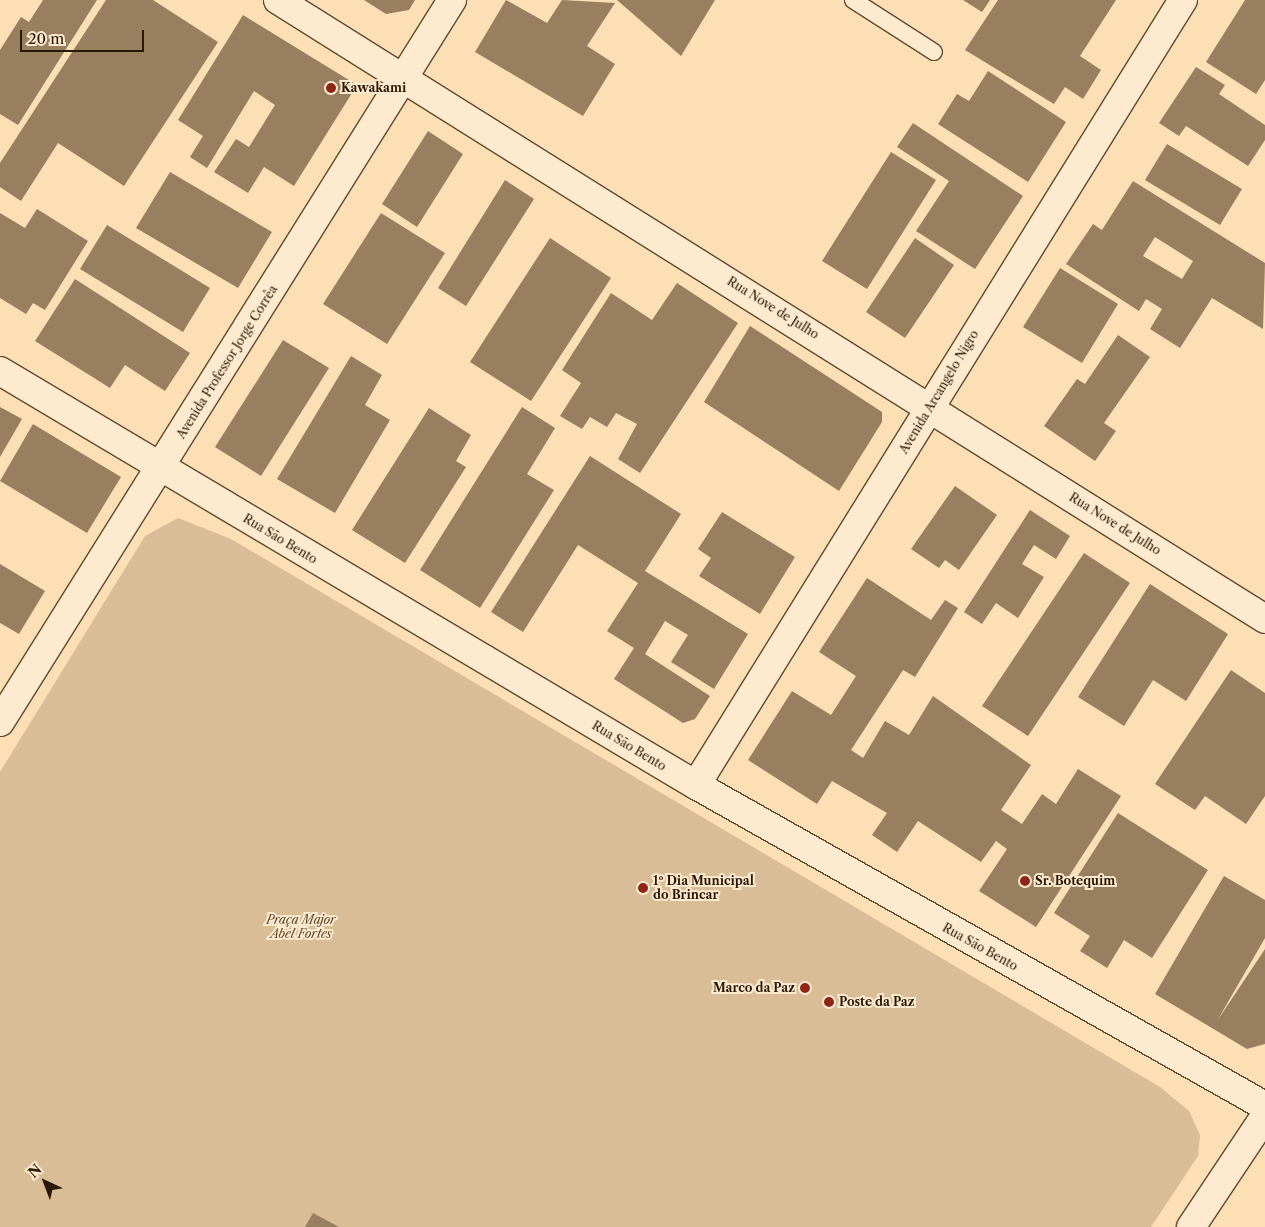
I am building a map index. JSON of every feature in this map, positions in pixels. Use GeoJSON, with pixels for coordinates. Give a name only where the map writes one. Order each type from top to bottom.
{"type":"FeatureCollection","features":[{"type":"Feature","properties":{"kind":"street","name":"Rua Nove de Julho"},"geometry":{"type":"LineString","coordinates":[[278,0],[930,406],[1265,619]]}},
{"type":"Feature","properties":{"kind":"street","name":"Avenida Professor Jorge Corrêa"},"geometry":{"type":"LineString","coordinates":[[0,722],[161,468],[402,77],[452,0]]}},
{"type":"Feature","properties":{"kind":"street","name":"Avenida Arcangelo Nigro"},"geometry":{"type":"LineString","coordinates":[[696,785],[1183,0]]}},
{"type":"Feature","properties":{"kind":"street","name":"Rua São Bento"},"geometry":{"type":"LineString","coordinates":[[0,371],[696,785],[1265,1106]]}},
{"type":"Feature","properties":{"kind":"street"},"geometry":{"type":"LineString","coordinates":[[1191,1227],[1265,1116]]}},
{"type":"Feature","properties":{"kind":"lane"},"geometry":{"type":"LineString","coordinates":[[853,0],[934,52]]}},
{"type":"Feature","properties":{"kind":"green space","name":"Praça Major Abel Fortes"},"geometry":{"type":"Polygon","coordinates":[[[178,518],[231,539],[1160,1087],[1189,1111],[1200,1135],[1198,1156],[1151,1227],[0,1227],[0,772],[145,536],[178,518]]]}},
{"type":"Feature","properties":{"kind":"building"},"geometry":{"type":"Polygon","coordinates":[[[43,0],[97,0],[18,125],[0,114],[0,50],[21,17],[29,22],[43,0]]]}},
{"type":"Feature","properties":{"kind":"building"},"geometry":{"type":"Polygon","coordinates":[[[106,0],[153,0],[218,42],[124,186],[58,143],[21,201],[0,187],[0,163],[106,0]]]}},
{"type":"Feature","properties":{"kind":"building"},"geometry":{"type":"Polygon","coordinates":[[[364,0],[415,0],[409,10],[386,14],[364,0]]]}},
{"type":"Feature","properties":{"kind":"building"},"geometry":{"type":"Polygon","coordinates":[[[506,0],[547,23],[562,0],[615,3],[587,46],[615,64],[583,116],[475,52],[506,0]]]}},
{"type":"Feature","properties":{"kind":"building"},"geometry":{"type":"Polygon","coordinates":[[[617,0],[715,0],[681,56],[617,0]]]}},
{"type":"Feature","properties":{"kind":"building"},"geometry":{"type":"Polygon","coordinates":[[[963,0],[990,0],[982,12],[963,0]]]}},
{"type":"Feature","properties":{"kind":"building"},"geometry":{"type":"Polygon","coordinates":[[[998,0],[1116,0],[1080,56],[1101,70],[1083,99],[1065,87],[1054,104],[965,50],[998,0]]]}},
{"type":"Feature","properties":{"kind":"building"},"geometry":{"type":"Polygon","coordinates":[[[1245,0],[1265,0],[1265,80],[1256,94],[1206,62],[1245,0]]]}},
{"type":"Feature","properties":{"kind":"building"},"geometry":{"type":"Polygon","coordinates":[[[243,15],[357,85],[294,186],[264,167],[248,193],[214,172],[236,139],[249,147],[275,105],[254,91],[207,168],[190,157],[203,136],[178,120],[243,15]]]}},
{"type":"Feature","properties":{"kind":"building"},"geometry":{"type":"Polygon","coordinates":[[[1196,67],[1225,85],[1219,94],[1265,125],[1265,140],[1248,166],[1186,126],[1179,136],[1159,123],[1196,67]]]}},
{"type":"Feature","properties":{"kind":"building"},"geometry":{"type":"Polygon","coordinates":[[[988,71],[1066,122],[1028,182],[938,124],[957,94],[969,101],[988,71]]]}},
{"type":"Feature","properties":{"kind":"building"},"geometry":{"type":"Polygon","coordinates":[[[913,123],[1023,196],[975,269],[916,231],[949,181],[897,147],[913,123]]]}},
{"type":"Feature","properties":{"kind":"building"},"geometry":{"type":"Polygon","coordinates":[[[428,131],[463,154],[417,227],[382,204],[428,131]]]}},
{"type":"Feature","properties":{"kind":"building"},"geometry":{"type":"Polygon","coordinates":[[[1167,144],[1242,189],[1220,225],[1145,180],[1167,144]]]}},
{"type":"Feature","properties":{"kind":"building"},"geometry":{"type":"Polygon","coordinates":[[[891,152],[936,180],[867,289],[822,261],[891,152]]]}},
{"type":"Feature","properties":{"kind":"building"},"geometry":{"type":"Polygon","coordinates":[[[170,172],[272,232],[238,288],[136,228],[170,172]]]}},
{"type":"Feature","properties":{"kind":"building"},"geometry":{"type":"Polygon","coordinates":[[[505,180],[534,199],[466,306],[438,288],[505,180]]]}},
{"type":"Feature","properties":{"kind":"building"},"geometry":{"type":"Polygon","coordinates":[[[1133,181],[1265,263],[1263,329],[1212,298],[1180,348],[1150,329],[1162,309],[1146,299],[1139,311],[1066,264],[1093,224],[1102,230],[1133,181]],[[1155,237],[1143,256],[1182,279],[1193,261],[1155,237]]]}},
{"type":"Feature","properties":{"kind":"building"},"geometry":{"type":"Polygon","coordinates":[[[37,209],[88,241],[45,310],[33,303],[26,314],[0,298],[0,213],[25,228],[37,209]]]}},
{"type":"Feature","properties":{"kind":"building"},"geometry":{"type":"Polygon","coordinates":[[[381,213],[445,253],[387,344],[323,304],[381,213]]]}},
{"type":"Feature","properties":{"kind":"building"},"geometry":{"type":"Polygon","coordinates":[[[107,225],[210,288],[183,332],[80,269],[107,225]]]}},
{"type":"Feature","properties":{"kind":"building"},"geometry":{"type":"Polygon","coordinates":[[[550,238],[611,278],[531,401],[470,362],[550,238]]]}},
{"type":"Feature","properties":{"kind":"building"},"geometry":{"type":"Polygon","coordinates":[[[915,238],[954,265],[905,338],[866,312],[915,238]]]}},
{"type":"Feature","properties":{"kind":"building"},"geometry":{"type":"Polygon","coordinates":[[[1060,268],[1118,304],[1082,363],[1023,327],[1060,268]]]}},
{"type":"Feature","properties":{"kind":"building"},"geometry":{"type":"Polygon","coordinates":[[[75,279],[190,353],[165,391],[125,365],[110,388],[35,341],[75,279]]]}},
{"type":"Feature","properties":{"kind":"building"},"geometry":{"type":"Polygon","coordinates":[[[677,283],[738,323],[640,473],[618,459],[637,424],[616,413],[607,427],[590,417],[582,429],[560,416],[581,383],[562,370],[611,293],[652,320],[677,283]]]}},
{"type":"Feature","properties":{"kind":"building"},"geometry":{"type":"Polygon","coordinates":[[[750,326],[882,412],[882,422],[839,491],[704,402],[750,326]]]}},
{"type":"Feature","properties":{"kind":"building"},"geometry":{"type":"Polygon","coordinates":[[[1118,335],[1150,357],[1104,423],[1116,431],[1095,461],[1044,426],[1077,379],[1085,384],[1118,335]]]}},
{"type":"Feature","properties":{"kind":"building"},"geometry":{"type":"Polygon","coordinates":[[[283,340],[329,368],[261,476],[215,447],[283,340]]]}},
{"type":"Feature","properties":{"kind":"building"},"geometry":{"type":"Polygon","coordinates":[[[351,356],[382,375],[365,405],[390,420],[335,513],[277,479],[351,356]]]}},
{"type":"Feature","properties":{"kind":"building"},"geometry":{"type":"Polygon","coordinates":[[[0,407],[22,419],[0,457],[0,407]]]}},
{"type":"Feature","properties":{"kind":"building"},"geometry":{"type":"Polygon","coordinates":[[[522,407],[555,428],[527,474],[554,490],[480,608],[420,570],[522,407]]]}},
{"type":"Feature","properties":{"kind":"building"},"geometry":{"type":"Polygon","coordinates":[[[429,408],[471,435],[456,461],[466,467],[405,563],[352,530],[429,408]]]}},
{"type":"Feature","properties":{"kind":"building"},"geometry":{"type":"Polygon","coordinates":[[[33,424],[121,477],[87,533],[0,481],[33,424]]]}},
{"type":"Feature","properties":{"kind":"building"},"geometry":{"type":"Polygon","coordinates":[[[590,456],[681,514],[645,571],[748,634],[714,689],[671,662],[688,635],[665,621],[645,654],[710,696],[695,719],[683,723],[614,679],[634,648],[607,631],[638,583],[578,545],[523,632],[491,612],[590,456]]]}},
{"type":"Feature","properties":{"kind":"building"},"geometry":{"type":"Polygon","coordinates":[[[955,486],[997,515],[959,570],[945,560],[939,568],[911,549],[955,486]]]}},
{"type":"Feature","properties":{"kind":"building"},"geometry":{"type":"Polygon","coordinates":[[[1030,510],[1070,536],[1056,559],[1034,545],[1022,564],[1044,577],[1018,618],[996,603],[982,624],[964,612],[1030,510]]]}},
{"type":"Feature","properties":{"kind":"building"},"geometry":{"type":"Polygon","coordinates":[[[722,512],[795,557],[760,614],[699,576],[711,558],[698,549],[722,512]]]}},
{"type":"Feature","properties":{"kind":"building"},"geometry":{"type":"Polygon","coordinates":[[[1084,553],[1130,583],[1028,736],[982,706],[1084,553]]]}},
{"type":"Feature","properties":{"kind":"building"},"geometry":{"type":"Polygon","coordinates":[[[0,564],[45,591],[19,634],[0,623],[0,564]]]}},
{"type":"Feature","properties":{"kind":"building"},"geometry":{"type":"Polygon","coordinates":[[[867,578],[931,620],[945,600],[958,608],[915,677],[903,670],[851,750],[863,758],[885,721],[909,735],[933,696],[1031,765],[1001,810],[1022,824],[1042,794],[1056,804],[1078,769],[1121,796],[1036,927],[979,891],[1007,849],[996,841],[981,862],[918,821],[897,852],[872,835],[887,813],[832,781],[817,804],[748,760],[792,691],[831,715],[856,676],[819,652],[867,578]]]}},
{"type":"Feature","properties":{"kind":"building"},"geometry":{"type":"Polygon","coordinates":[[[1150,584],[1228,634],[1186,701],[1153,680],[1124,726],[1078,697],[1150,584]]]}},
{"type":"Feature","properties":{"kind":"building"},"geometry":{"type":"Polygon","coordinates":[[[1231,670],[1265,693],[1265,796],[1246,824],[1205,796],[1195,810],[1155,784],[1231,670]]]}},
{"type":"Feature","properties":{"kind":"building"},"geometry":{"type":"Polygon","coordinates":[[[1118,813],[1208,870],[1152,958],[1124,940],[1107,968],[1080,951],[1090,936],[1054,913],[1118,813]]]}},
{"type":"Feature","properties":{"kind":"building"},"geometry":{"type":"Polygon","coordinates":[[[1224,876],[1265,900],[1265,938],[1217,1021],[1265,949],[1265,1044],[1247,1049],[1155,994],[1224,876]]]}},
{"type":"Feature","properties":{"kind":"building"},"geometry":{"type":"Polygon","coordinates":[[[313,1213],[339,1227],[305,1227],[313,1213]]]}},
{"type":"Feature","properties":{"kind":"place","name":"Kawakami"},"geometry":{"type":"Point","coordinates":[331,88]}},
{"type":"Feature","properties":{"kind":"place","name":"Sr. Botequim"},"geometry":{"type":"Point","coordinates":[1025,881]}},
{"type":"Feature","properties":{"kind":"place","name":"1º Dia Municipal do Brincar"},"geometry":{"type":"Point","coordinates":[643,888]}},
{"type":"Feature","properties":{"kind":"place","name":"Marco da Paz"},"geometry":{"type":"Point","coordinates":[805,988]}},
{"type":"Feature","properties":{"kind":"place","name":"Poste da Paz"},"geometry":{"type":"Point","coordinates":[829,1002]}}]}
